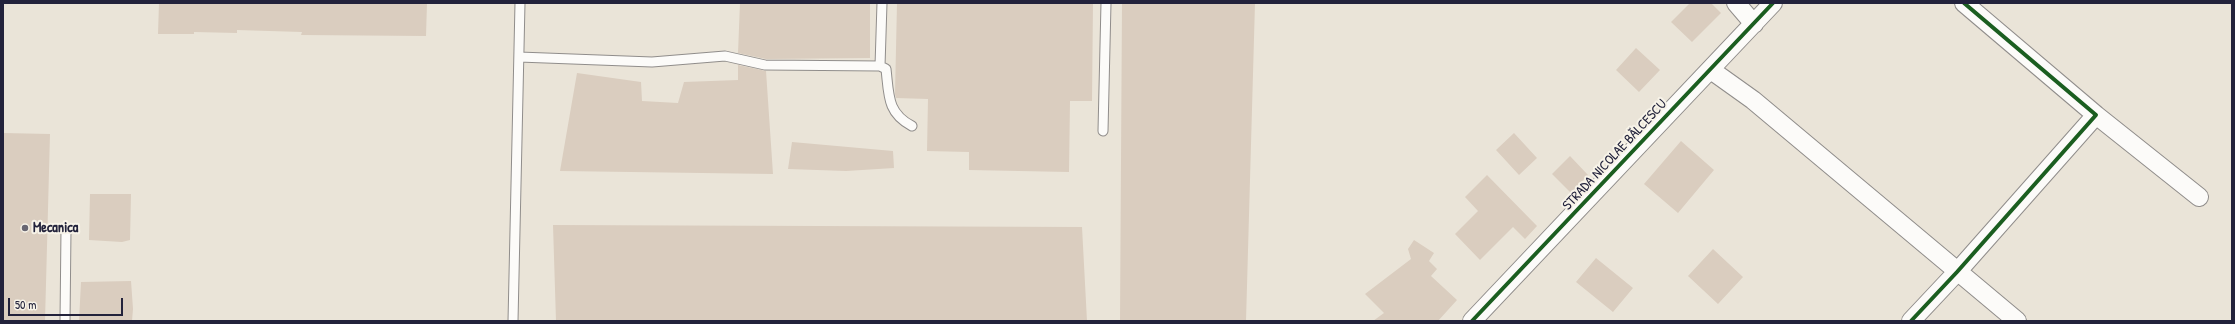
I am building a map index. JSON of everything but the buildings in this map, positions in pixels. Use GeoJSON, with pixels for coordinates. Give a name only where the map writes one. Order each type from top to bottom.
{"type":"FeatureCollection","features":[{"type":"Feature","properties":{"kind":"street"},"geometry":{"type":"LineString","coordinates":[[1736,3],[1754,24]]}},
{"type":"Feature","properties":{"kind":"street","name":"STRADA NICOLAE BĂLCESCU"},"geometry":{"type":"LineString","coordinates":[[1472,321],[1773,3]]}},
{"type":"Feature","properties":{"kind":"street"},"geometry":{"type":"LineString","coordinates":[[1964,3],[2096,115],[2199,197]]}},
{"type":"Feature","properties":{"kind":"street"},"geometry":{"type":"LineString","coordinates":[[1711,70],[1754,100],[2016,321]]}},
{"type":"Feature","properties":{"kind":"street"},"geometry":{"type":"LineString","coordinates":[[1911,321],[1957,272],[2096,115]]}},
{"type":"Feature","properties":{"kind":"lane"},"geometry":{"type":"LineString","coordinates":[[513,321],[520,3]]}},
{"type":"Feature","properties":{"kind":"lane"},"geometry":{"type":"LineString","coordinates":[[880,66],[882,3]]}},
{"type":"Feature","properties":{"kind":"lane"},"geometry":{"type":"LineString","coordinates":[[1103,131],[1106,3]]}},
{"type":"Feature","properties":{"kind":"lane"},"geometry":{"type":"LineString","coordinates":[[519,57],[652,62],[725,56],[765,65],[880,66],[886,69],[890,104],[899,120],[912,126]]}},
{"type":"Feature","properties":{"kind":"lane"},"geometry":{"type":"LineString","coordinates":[[65,321],[66,230]]}},
{"type":"Feature","properties":{"kind":"cycle path"},"geometry":{"type":"LineString","coordinates":[[1472,321],[1773,3]]}},
{"type":"Feature","properties":{"kind":"cycle path"},"geometry":{"type":"LineString","coordinates":[[1911,321],[1957,272],[2096,115],[1964,3]]}},
{"type":"Feature","properties":{"kind":"place","name":"Mecanica"},"geometry":{"type":"Point","coordinates":[25,228]}}]}
